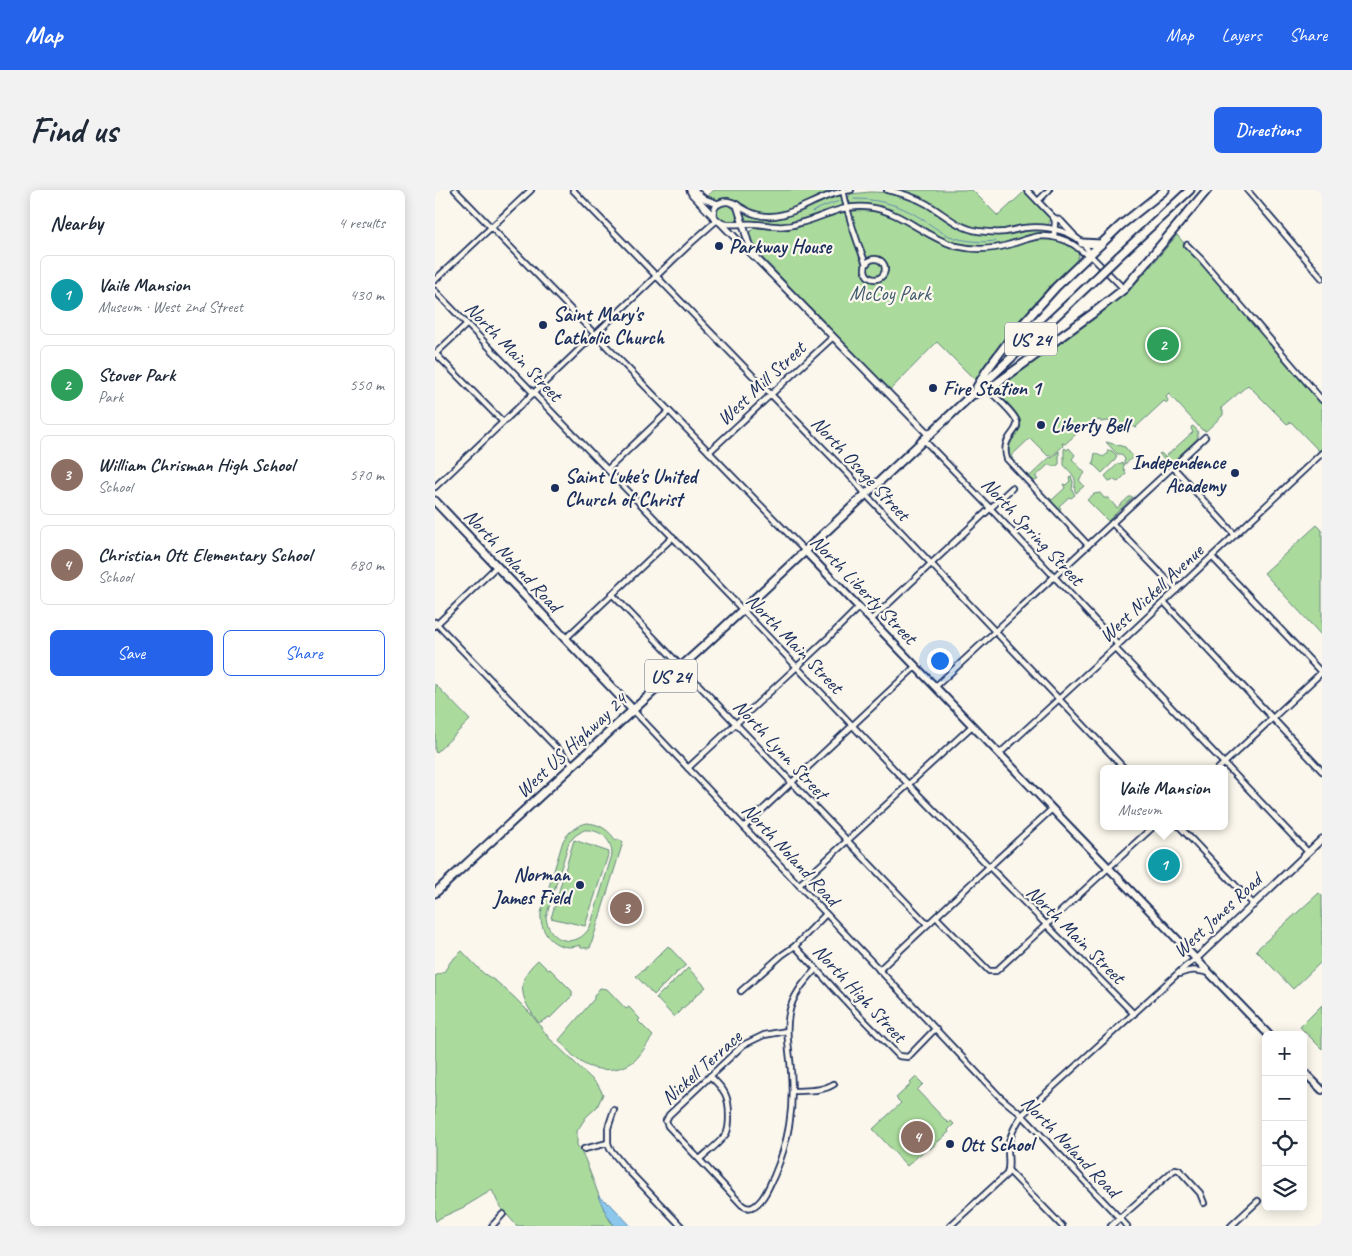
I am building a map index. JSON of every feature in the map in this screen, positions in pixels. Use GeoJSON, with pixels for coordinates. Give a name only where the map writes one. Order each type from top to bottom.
{"type":"FeatureCollection","features":[{"type":"Feature","properties":{"kind":"main road"},"geometry":{"type":"LineString","coordinates":[[972,395],[987,370],[1013,335],[1056,287],[1121,225],[1165,190]]}},
{"type":"Feature","properties":{"kind":"main road","name":"US 24"},"geometry":{"type":"LineString","coordinates":[[866,494],[1190,190]]}},
{"type":"Feature","properties":{"kind":"main road"},"geometry":{"type":"LineString","coordinates":[[972,395],[987,389],[1069,331],[1124,288],[1207,190]]}},
{"type":"Feature","properties":{"kind":"main road"},"geometry":{"type":"LineString","coordinates":[[1079,241],[1092,245],[1101,244]]}},
{"type":"Feature","properties":{"kind":"main road","name":"West US Highway 24"},"geometry":{"type":"LineString","coordinates":[[435,893],[743,610],[866,494]]}},
{"type":"Feature","properties":{"kind":"main road","name":"North Noland Road"},"geometry":{"type":"LineString","coordinates":[[435,501],[633,710]]}},
{"type":"Feature","properties":{"kind":"main road","name":"North Liberty Street"},"geometry":{"type":"LineString","coordinates":[[805,551],[1265,1031]]}},
{"type":"Feature","properties":{"kind":"main road"},"geometry":{"type":"LineString","coordinates":[[1307,1075],[1322,1090]]}},
{"type":"Feature","properties":{"kind":"street","name":"North Liberty Street"},"geometry":{"type":"LineString","coordinates":[[455,190],[805,551]]}},
{"type":"Feature","properties":{"kind":"street"},"geometry":{"type":"LineString","coordinates":[[435,280],[531,190]]}},
{"type":"Feature","properties":{"kind":"street","name":"North Osage Street"},"geometry":{"type":"LineString","coordinates":[[573,190],[860,486],[1121,765]]}},
{"type":"Feature","properties":{"kind":"street","name":"North Spring Street"},"geometry":{"type":"LineString","coordinates":[[691,190],[705,199],[718,204]]}},
{"type":"Feature","properties":{"kind":"street","name":"North Spring Street"},"geometry":{"type":"LineString","coordinates":[[691,190],[692,194],[717,220],[833,337],[1224,763]]}},
{"type":"Feature","properties":{"kind":"street"},"geometry":{"type":"LineString","coordinates":[[851,190],[825,197],[795,211],[776,216],[755,214],[727,201],[718,204],[714,209],[717,220],[727,225],[789,226],[832,211],[847,208],[868,208],[887,211],[939,240],[956,246],[971,249],[997,248],[1028,238],[1042,236],[1065,240],[1083,254],[1090,255]]}},
{"type":"Feature","properties":{"kind":"street"},"geometry":{"type":"LineString","coordinates":[[887,190],[913,197],[957,224],[977,231],[1003,232],[1023,228],[1036,228],[1066,233],[1088,248],[1090,255],[1124,288]]}},
{"type":"Feature","properties":{"kind":"street"},"geometry":{"type":"LineString","coordinates":[[1027,190],[1053,217],[1061,221],[1079,241]]}},
{"type":"Feature","properties":{"kind":"street"},"geometry":{"type":"LineString","coordinates":[[1038,201],[1049,190]]}},
{"type":"Feature","properties":{"kind":"street"},"geometry":{"type":"LineString","coordinates":[[1247,190],[1322,278]]}},
{"type":"Feature","properties":{"kind":"street"},"geometry":{"type":"LineString","coordinates":[[843,191],[859,248],[866,264],[867,274],[871,278],[878,278],[885,272],[884,266],[880,261],[874,259],[866,264]]}},
{"type":"Feature","properties":{"kind":"street","name":"North Spring Street"},"geometry":{"type":"LineString","coordinates":[[737,205],[747,242],[758,260]]}},
{"type":"Feature","properties":{"kind":"street"},"geometry":{"type":"LineString","coordinates":[[1053,217],[1055,221],[1054,237]]}},
{"type":"Feature","properties":{"kind":"street"},"geometry":{"type":"LineString","coordinates":[[435,487],[717,220]]}},
{"type":"Feature","properties":{"kind":"street"},"geometry":{"type":"LineString","coordinates":[[746,236],[749,230],[757,224]]}},
{"type":"Feature","properties":{"kind":"street"},"geometry":{"type":"LineString","coordinates":[[1187,245],[1322,400]]}},
{"type":"Feature","properties":{"kind":"street","name":"North Main Street"},"geometry":{"type":"LineString","coordinates":[[435,291],[608,469],[908,784],[1134,1014]]}},
{"type":"Feature","properties":{"kind":"street"},"geometry":{"type":"LineString","coordinates":[[467,324],[435,354],[503,422]]}},
{"type":"Feature","properties":{"kind":"street","name":"West Mill Street"},"geometry":{"type":"LineString","coordinates":[[709,452],[833,337]]}},
{"type":"Feature","properties":{"kind":"street"},"geometry":{"type":"LineString","coordinates":[[987,389],[1016,421],[1017,426],[1005,444],[1007,459],[1088,545]]}},
{"type":"Feature","properties":{"kind":"street"},"geometry":{"type":"LineString","coordinates":[[608,469],[669,411]]}},
{"type":"Feature","properties":{"kind":"street"},"geometry":{"type":"LineString","coordinates":[[935,687],[1205,437]]}},
{"type":"Feature","properties":{"kind":"street","name":"West Nickell Avenue"},"geometry":{"type":"LineString","coordinates":[[999,754],[1177,590],[1322,452]]}},
{"type":"Feature","properties":{"kind":"street"},"geometry":{"type":"LineString","coordinates":[[1173,467],[1235,535]]}},
{"type":"Feature","properties":{"kind":"street"},"geometry":{"type":"LineString","coordinates":[[871,620],[1012,488]]}},
{"type":"Feature","properties":{"kind":"street"},"geometry":{"type":"LineString","coordinates":[[1112,523],[1177,590]]}},
{"type":"Feature","properties":{"kind":"street"},"geometry":{"type":"LineString","coordinates":[[565,639],[673,537]]}},
{"type":"Feature","properties":{"kind":"street"},"geometry":{"type":"LineString","coordinates":[[1212,557],[1322,672],[1224,763]]}},
{"type":"Feature","properties":{"kind":"street"},"geometry":{"type":"LineString","coordinates":[[497,566],[436,625],[573,765]]}},
{"type":"Feature","properties":{"kind":"street","name":"North Lynn Street"},"geometry":{"type":"LineString","coordinates":[[613,594],[927,924]]}},
{"type":"Feature","properties":{"kind":"street"},"geometry":{"type":"LineString","coordinates":[[1164,602],[1322,771]]}},
{"type":"Feature","properties":{"kind":"street"},"geometry":{"type":"LineString","coordinates":[[687,768],[859,607]]}},
{"type":"Feature","properties":{"kind":"street"},"geometry":{"type":"LineString","coordinates":[[744,827],[915,667]]}},
{"type":"Feature","properties":{"kind":"street","name":"North Noland Road"},"geometry":{"type":"LineString","coordinates":[[633,710],[1000,1097],[1022,1115],[1127,1226]]}},
{"type":"Feature","properties":{"kind":"street"},"geometry":{"type":"LineString","coordinates":[[799,885],[972,726]]}},
{"type":"Feature","properties":{"kind":"street","name":"North Spring Street"},"geometry":{"type":"LineString","coordinates":[[1228,767],[1308,852]]}},
{"type":"Feature","properties":{"kind":"street"},"geometry":{"type":"LineString","coordinates":[[879,970],[1051,809]]}},
{"type":"Feature","properties":{"kind":"street"},"geometry":{"type":"LineString","coordinates":[[936,917],[989,971],[996,972],[1150,830]]}},
{"type":"Feature","properties":{"kind":"street"},"geometry":{"type":"LineString","coordinates":[[1183,830],[1254,904]]}},
{"type":"Feature","properties":{"kind":"street","name":"West Jones Road"},"geometry":{"type":"LineString","coordinates":[[1022,1115],[1177,974],[1196,959],[1322,839]]}},
{"type":"Feature","properties":{"kind":"street"},"geometry":{"type":"LineString","coordinates":[[741,991],[795,946],[826,914]]}},
{"type":"Feature","properties":{"kind":"street","name":"North High Street"},"geometry":{"type":"LineString","coordinates":[[795,946],[851,1008],[899,1056],[908,1057],[935,1029]]}},
{"type":"Feature","properties":{"kind":"street"},"geometry":{"type":"LineString","coordinates":[[710,1076],[724,1090],[727,1096],[729,1109],[728,1128],[723,1137],[700,1159],[746,1208],[750,1208],[755,1206],[765,1195],[779,1164],[789,1131],[793,1091],[787,1031],[789,1013],[794,999],[816,969]]}},
{"type":"Feature","properties":{"kind":"street"},"geometry":{"type":"LineString","coordinates":[[1177,974],[1190,970],[1209,974]]}},
{"type":"Feature","properties":{"kind":"street","name":"Nickell Terrace"},"geometry":{"type":"LineString","coordinates":[[700,1159],[664,1121],[743,1045],[754,1038],[774,1032],[787,1031]]}},
{"type":"Feature","properties":{"kind":"street"},"geometry":{"type":"LineString","coordinates":[[793,1091],[819,1090],[834,1084]]}},
{"type":"Feature","properties":{"kind":"street"},"geometry":{"type":"LineString","coordinates":[[615,1110],[608,1128],[608,1142],[613,1154],[681,1226]]}},
{"type":"Feature","properties":{"kind":"street"},"geometry":{"type":"LineString","coordinates":[[950,1226],[1002,1179],[1008,1170],[1010,1139],[1022,1115]]}},
{"type":"Feature","properties":{"kind":"street"},"geometry":{"type":"LineString","coordinates":[[584,1149],[608,1142]]}},
{"type":"Feature","properties":{"kind":"street"},"geometry":{"type":"LineString","coordinates":[[1111,1226],[1175,1169],[1179,1170],[1200,1193],[1204,1203]]}},
{"type":"Feature","properties":{"kind":"street"},"geometry":{"type":"LineString","coordinates":[[1008,1170],[1062,1226]]}},
{"type":"Feature","properties":{"kind":"street"},"geometry":{"type":"LineString","coordinates":[[1231,1226],[1258,1201]]}},
{"type":"Feature","properties":{"kind":"street"},"geometry":{"type":"LineString","coordinates":[[492,1226],[503,1214]]}},
{"type":"Feature","properties":{"kind":"street"},"geometry":{"type":"LineString","coordinates":[[955,1221],[960,1226]]}},
{"type":"Feature","properties":{"kind":"green space"},"geometry":{"type":"Polygon","coordinates":[[[714,190],[834,190],[788,211],[766,213],[751,210],[730,199],[715,200],[706,197],[714,190]]]}},
{"type":"Feature","properties":{"kind":"green space"},"geometry":{"type":"Polygon","coordinates":[[[898,190],[972,190],[998,216],[1024,192],[1050,218],[1050,221],[1045,226],[1027,229],[1009,231],[981,230],[966,226],[923,199],[898,190]]]}},
{"type":"Feature","properties":{"kind":"green space"},"geometry":{"type":"Polygon","coordinates":[[[870,192],[896,194],[916,200],[964,230],[971,232],[1003,235],[1037,230],[1051,233],[1028,235],[1008,243],[993,246],[966,246],[941,239],[898,213],[875,206],[851,205],[848,198],[850,194],[870,192]]]}},
{"type":"Feature","properties":{"kind":"green space"},"geometry":{"type":"Polygon","coordinates":[[[836,196],[840,196],[843,199],[841,207],[792,223],[768,224],[746,222],[741,212],[764,218],[783,217],[801,212],[836,196]]]}},
{"type":"Feature","properties":{"kind":"green space"},"geometry":{"type":"Polygon","coordinates":[[[726,204],[737,214],[739,218],[737,222],[727,223],[718,218],[717,209],[726,204]]]}},
{"type":"Feature","properties":{"kind":"green space","name":"McCoy Park"},"geometry":{"type":"Polygon","coordinates":[[[855,211],[877,212],[897,218],[935,241],[961,250],[989,251],[1049,239],[1067,244],[1075,249],[1079,255],[1076,261],[1028,312],[975,380],[937,342],[890,390],[756,251],[748,234],[754,228],[796,228],[839,213],[855,211]]]}},
{"type":"Feature","properties":{"kind":"green space"},"geometry":{"type":"Polygon","coordinates":[[[1177,235],[1322,405],[1322,450],[1320,452],[1291,422],[1287,424],[1248,385],[1221,408],[1223,415],[1206,431],[1202,430],[1169,394],[1166,397],[1167,403],[1164,401],[1137,428],[1107,421],[1101,422],[1100,420],[1091,422],[1091,425],[1084,427],[1065,444],[1062,443],[1063,446],[1052,456],[1048,456],[1030,438],[1011,456],[1013,459],[1011,460],[1009,455],[1010,447],[1021,427],[1018,420],[992,390],[1011,376],[1020,372],[1095,317],[1133,286],[1177,235]]]}},
{"type":"Feature","properties":{"kind":"green space"},"geometry":{"type":"Polygon","coordinates":[[[1192,426],[1197,431],[1197,439],[1169,465],[1159,454],[1161,453],[1165,457],[1193,432],[1192,426]]]}},
{"type":"Feature","properties":{"kind":"green space"},"geometry":{"type":"Polygon","coordinates":[[[1106,442],[1125,447],[1133,457],[1125,464],[1125,459],[1121,454],[1117,454],[1106,442]]]}},
{"type":"Feature","properties":{"kind":"green space"},"geometry":{"type":"Polygon","coordinates":[[[1065,448],[1067,450],[1069,448],[1075,455],[1072,459],[1085,473],[1079,480],[1084,486],[1076,493],[1074,478],[1064,465],[1065,448]]]}},
{"type":"Feature","properties":{"kind":"green space"},"geometry":{"type":"Polygon","coordinates":[[[1108,450],[1117,456],[1102,473],[1093,464],[1095,453],[1104,456],[1108,450]]]}},
{"type":"Feature","properties":{"kind":"green space"},"geometry":{"type":"Polygon","coordinates":[[[1059,451],[1059,464],[1052,466],[1049,464],[1035,477],[1038,479],[1036,481],[1030,480],[1025,475],[1030,476],[1059,451]]]}},
{"type":"Feature","properties":{"kind":"green space"},"geometry":{"type":"Polygon","coordinates":[[[1122,462],[1126,474],[1118,482],[1112,479],[1109,481],[1105,476],[1122,462]]]}},
{"type":"Feature","properties":{"kind":"green space"},"geometry":{"type":"Polygon","coordinates":[[[1071,476],[1073,482],[1072,490],[1075,495],[1071,498],[1069,497],[1059,506],[1061,509],[1059,510],[1048,498],[1052,500],[1065,488],[1063,484],[1066,485],[1070,481],[1069,478],[1071,476]]]}},
{"type":"Feature","properties":{"kind":"green space"},"geometry":{"type":"Polygon","coordinates":[[[1100,493],[1104,498],[1108,498],[1117,508],[1129,497],[1133,497],[1108,521],[1087,500],[1094,494],[1100,493]]]}},
{"type":"Feature","properties":{"kind":"green space"},"geometry":{"type":"Polygon","coordinates":[[[1317,525],[1322,530],[1322,636],[1264,573],[1317,525]]]}},
{"type":"Feature","properties":{"kind":"green space"},"geometry":{"type":"Polygon","coordinates":[[[435,684],[470,720],[436,753],[435,751],[435,684]]]}},
{"type":"Feature","properties":{"kind":"green space"},"geometry":{"type":"Polygon","coordinates":[[[587,823],[600,826],[616,841],[617,839],[623,842],[590,948],[581,948],[580,945],[564,946],[551,940],[543,928],[541,913],[563,841],[576,827],[587,823]],[[584,830],[569,842],[546,917],[552,932],[564,940],[578,939],[590,927],[612,855],[607,839],[599,833],[584,830]]]}},
{"type":"Feature","properties":{"kind":"green space","name":"Norman James Field"},"geometry":{"type":"Polygon","coordinates":[[[574,840],[609,852],[585,926],[551,918],[574,840]]]}},
{"type":"Feature","properties":{"kind":"green space"},"geometry":{"type":"Polygon","coordinates":[[[1319,893],[1322,896],[1322,961],[1293,989],[1256,950],[1319,893]]]}},
{"type":"Feature","properties":{"kind":"green space"},"geometry":{"type":"Polygon","coordinates":[[[668,946],[686,965],[661,986],[654,995],[636,976],[653,963],[668,946]]]}},
{"type":"Feature","properties":{"kind":"green space"},"geometry":{"type":"Polygon","coordinates":[[[462,951],[483,973],[514,997],[531,1014],[549,1038],[598,1085],[603,1094],[597,1107],[586,1117],[577,1131],[577,1145],[585,1159],[604,1209],[615,1226],[517,1226],[500,1207],[492,1190],[435,1222],[435,976],[444,972],[451,961],[462,951]]]}},
{"type":"Feature","properties":{"kind":"green space"},"geometry":{"type":"Polygon","coordinates":[[[538,960],[572,991],[572,996],[550,1018],[539,1023],[528,1007],[523,992],[525,976],[538,960]]]}},
{"type":"Feature","properties":{"kind":"green space"},"geometry":{"type":"Polygon","coordinates":[[[688,968],[706,987],[681,1008],[674,1017],[656,998],[688,968]]]}},
{"type":"Feature","properties":{"kind":"green space"},"geometry":{"type":"Polygon","coordinates":[[[600,988],[607,989],[626,1009],[629,1007],[640,1019],[638,1021],[653,1036],[642,1053],[634,1061],[628,1065],[608,1070],[594,1068],[582,1063],[559,1040],[594,999],[600,988]]]}},
{"type":"Feature","properties":{"kind":"green space"},"geometry":{"type":"Polygon","coordinates":[[[1322,1005],[1322,1049],[1307,1034],[1307,1031],[1300,1027],[1322,1005]]]}},
{"type":"Feature","properties":{"kind":"green space"},"geometry":{"type":"Polygon","coordinates":[[[916,1077],[923,1084],[917,1090],[948,1123],[951,1121],[954,1124],[948,1130],[949,1132],[930,1149],[928,1147],[907,1166],[873,1129],[901,1103],[896,1098],[916,1077]]]}},
{"type":"Feature","properties":{"kind":"water"},"geometry":{"type":"Polygon","coordinates":[[[598,1196],[612,1206],[631,1226],[615,1226],[607,1215],[598,1196]]]}},
{"type":"Feature","properties":{"kind":"waterway"},"geometry":{"type":"LineString","coordinates":[[854,199],[879,201],[898,207],[955,238],[983,242],[996,241]]}},
{"type":"Feature","properties":{"kind":"waterway"},"geometry":{"type":"LineString","coordinates":[[812,212],[839,201]]}},
{"type":"Feature","properties":{"kind":"place","name":"Parkway House"},"geometry":{"type":"Point","coordinates":[719,246]}},
{"type":"Feature","properties":{"kind":"place","name":"Saint Mary's Catholic Church"},"geometry":{"type":"Point","coordinates":[543,325]}},
{"type":"Feature","properties":{"kind":"place","name":"Stover Park"},"geometry":{"type":"Point","coordinates":[1163,345]}},
{"type":"Feature","properties":{"kind":"place","name":"Fire Station 1"},"geometry":{"type":"Point","coordinates":[933,388]}},
{"type":"Feature","properties":{"kind":"place","name":"Liberty Bell"},"geometry":{"type":"Point","coordinates":[1041,425]}},
{"type":"Feature","properties":{"kind":"place","name":"Independence Academy"},"geometry":{"type":"Point","coordinates":[1235,473]}},
{"type":"Feature","properties":{"kind":"place","name":"Saint Luke's United Church of Christ"},"geometry":{"type":"Point","coordinates":[555,488]}},
{"type":"Feature","properties":{"kind":"place","name":"Vaile Mansion"},"geometry":{"type":"Point","coordinates":[1164,865]}},
{"type":"Feature","properties":{"kind":"place","name":"Norman James Field"},"geometry":{"type":"Point","coordinates":[580,885]}},
{"type":"Feature","properties":{"kind":"place","name":"William Chrisman High School"},"geometry":{"type":"Point","coordinates":[626,908]}},
{"type":"Feature","properties":{"kind":"place","name":"Christian Ott Elementary School"},"geometry":{"type":"Point","coordinates":[917,1137]}},
{"type":"Feature","properties":{"kind":"place","name":"Ott School"},"geometry":{"type":"Point","coordinates":[950,1144]}}]}
